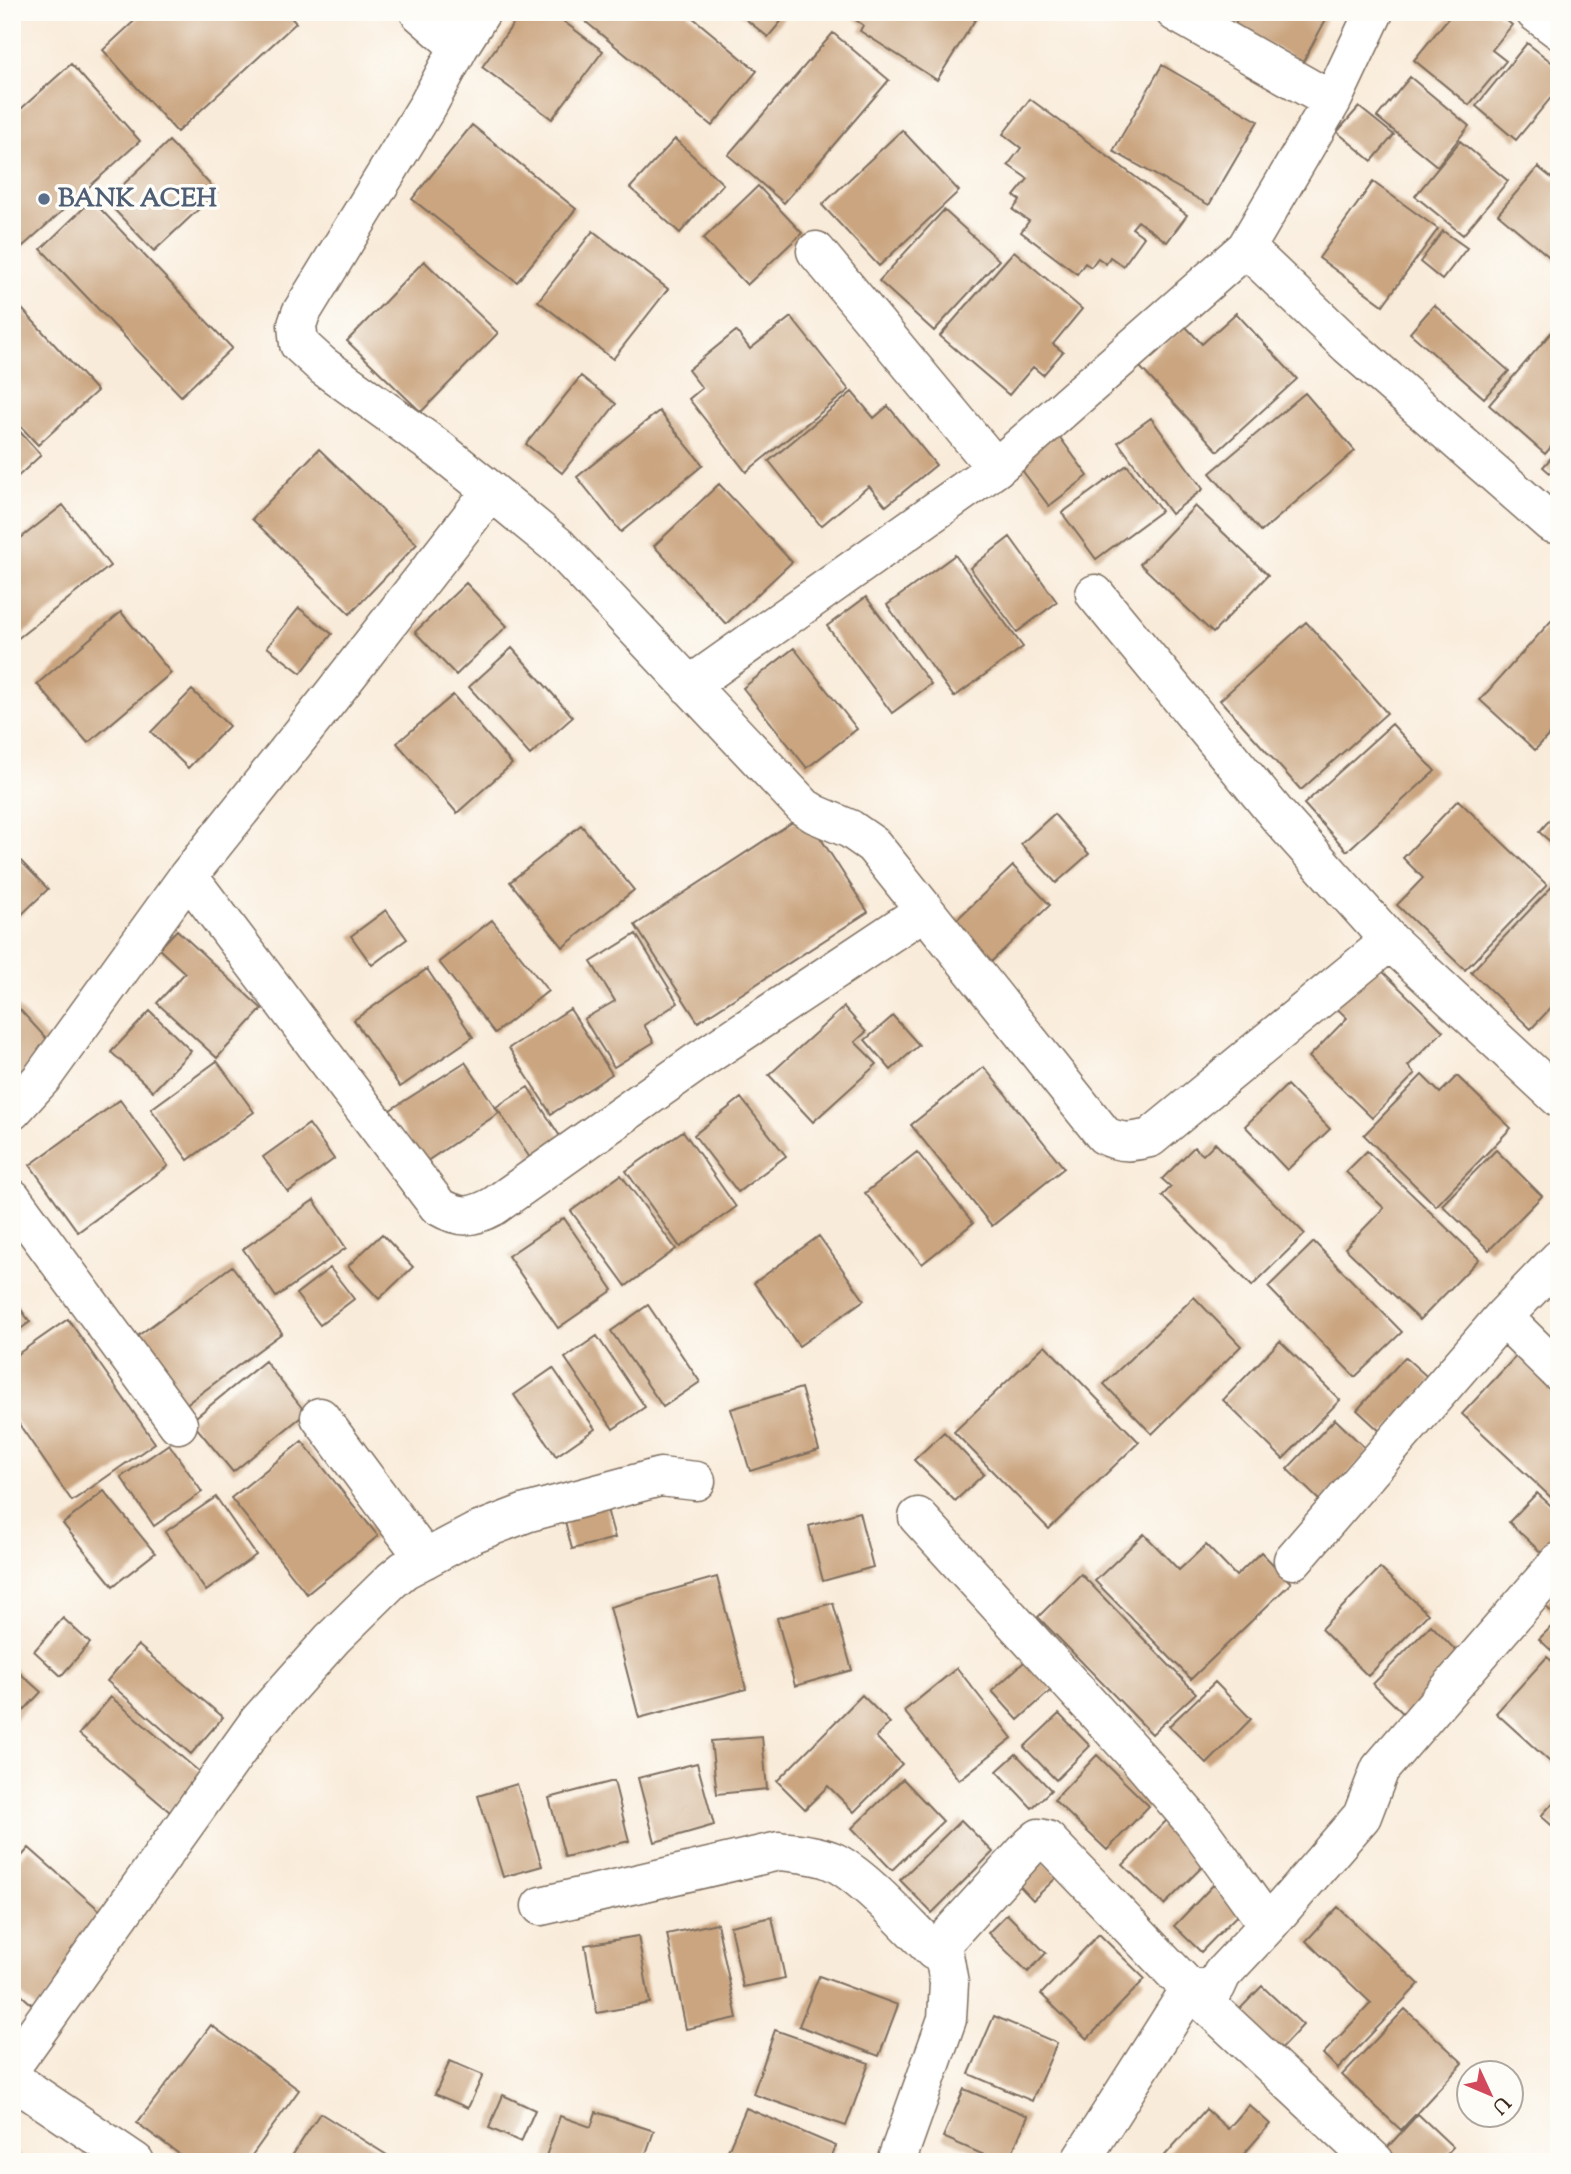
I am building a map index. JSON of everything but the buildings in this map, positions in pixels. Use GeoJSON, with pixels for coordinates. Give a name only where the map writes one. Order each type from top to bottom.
{"type":"FeatureCollection","features":[{"type":"Feature","properties":{"kind":"street"},"geometry":{"type":"LineString","coordinates":[[419,12],[459,47]]}},
{"type":"Feature","properties":{"kind":"street"},"geometry":{"type":"LineString","coordinates":[[481,12],[428,105],[301,313],[297,325],[299,344],[323,366],[491,491],[558,546],[804,807],[850,829],[873,845],[1104,1135],[1128,1143],[1150,1138],[1390,942]]}},
{"type":"Feature","properties":{"kind":"street"},"geometry":{"type":"LineString","coordinates":[[1175,12],[1332,101]]}},
{"type":"Feature","properties":{"kind":"street"},"geometry":{"type":"LineString","coordinates":[[689,686],[996,468],[1246,247],[1332,101],[1374,12]]}},
{"type":"Feature","properties":{"kind":"street"},"geometry":{"type":"LineString","coordinates":[[1535,12],[1559,30]]}},
{"type":"Feature","properties":{"kind":"street"},"geometry":{"type":"LineString","coordinates":[[1246,247],[1348,345],[1550,523],[1559,525]]}},
{"type":"Feature","properties":{"kind":"street"},"geometry":{"type":"LineString","coordinates":[[816,251],[996,468]]}},
{"type":"Feature","properties":{"kind":"street"},"geometry":{"type":"LineString","coordinates":[[12,1111],[42,1078],[188,876],[339,688],[491,491]]}},
{"type":"Feature","properties":{"kind":"street"},"geometry":{"type":"LineString","coordinates":[[1095,594],[1279,817],[1390,942],[1559,1098]]}},
{"type":"Feature","properties":{"kind":"street"},"geometry":{"type":"LineString","coordinates":[[188,876],[438,1206],[459,1216],[477,1215],[494,1206],[697,1062],[925,910]]}},
{"type":"Feature","properties":{"kind":"street"},"geometry":{"type":"LineString","coordinates":[[12,1198],[178,1424]]}},
{"type":"Feature","properties":{"kind":"street"},"geometry":{"type":"LineString","coordinates":[[1293,1560],[1503,1318],[1559,1259]]}},
{"type":"Feature","properties":{"kind":"street"},"geometry":{"type":"LineString","coordinates":[[1503,1318],[1559,1373]]}},
{"type":"Feature","properties":{"kind":"street"},"geometry":{"type":"LineString","coordinates":[[320,1417],[425,1559]]}},
{"type":"Feature","properties":{"kind":"street"},"geometry":{"type":"LineString","coordinates":[[12,2066],[258,1722],[331,1639],[404,1570],[474,1533],[526,1513],[660,1477],[696,1481]]}},
{"type":"Feature","properties":{"kind":"street"},"geometry":{"type":"LineString","coordinates":[[918,1517],[1141,1761],[1195,1824],[1268,1925]]}},
{"type":"Feature","properties":{"kind":"street"},"geometry":{"type":"LineString","coordinates":[[1190,1989],[1216,1987],[1222,1974],[1363,1816],[1380,1769],[1559,1562]]}},
{"type":"Feature","properties":{"kind":"street"},"geometry":{"type":"LineString","coordinates":[[541,1906],[779,1851],[791,1852],[831,1860],[849,1870],[934,1951],[1039,1838],[1047,1840],[1190,1989],[1375,2162]]}},
{"type":"Feature","properties":{"kind":"street"},"geometry":{"type":"LineString","coordinates":[[896,2162],[947,2019],[949,1983],[942,1943]]}},
{"type":"Feature","properties":{"kind":"street"},"geometry":{"type":"LineString","coordinates":[[1080,2162],[1190,1989]]}},
{"type":"Feature","properties":{"kind":"street"},"geometry":{"type":"LineString","coordinates":[[12,2079],[135,2162]]}},
{"type":"Feature","properties":{"kind":"place","name":"BANK ACEH"},"geometry":{"type":"Point","coordinates":[44,199]}}]}
